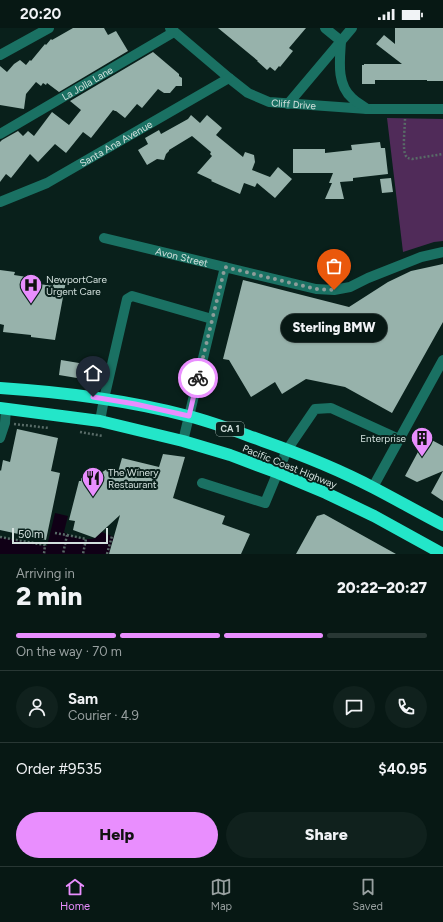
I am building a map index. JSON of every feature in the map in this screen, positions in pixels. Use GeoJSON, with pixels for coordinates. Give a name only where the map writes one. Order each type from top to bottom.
{"type":"FeatureCollection","features":[{"type":"Feature","properties":{"kind":"highway","name":"Pacific Coast Highway"},"geometry":{"type":"LineString","coordinates":[[0,388],[104,399],[189,416],[239,432],[326,466],[373,487],[443,525]]}},
{"type":"Feature","properties":{"kind":"highway","name":"Pacific Coast Highway"},"geometry":{"type":"LineString","coordinates":[[3,408],[100,421],[183,441],[230,456],[278,473],[326,493],[374,516],[439,553]]}},
{"type":"Feature","properties":{"kind":"street"},"geometry":{"type":"LineString","coordinates":[[0,55],[49,28]]}},
{"type":"Feature","properties":{"kind":"street"},"geometry":{"type":"LineString","coordinates":[[324,28],[341,41]]}},
{"type":"Feature","properties":{"kind":"street"},"geometry":{"type":"LineString","coordinates":[[288,104],[352,28]]}},
{"type":"Feature","properties":{"kind":"street","name":"Cliff Drive"},"geometry":{"type":"LineString","coordinates":[[172,30],[248,93],[269,102],[367,109],[443,109]]}},
{"type":"Feature","properties":{"kind":"street","name":"La Jolla Lane"},"geometry":{"type":"LineString","coordinates":[[0,134],[172,30]]}},
{"type":"Feature","properties":{"kind":"street"},"geometry":{"type":"LineString","coordinates":[[341,41],[340,67],[343,85],[350,97],[367,109]]}},
{"type":"Feature","properties":{"kind":"street","name":"Santa Ana Avenue"},"geometry":{"type":"LineString","coordinates":[[0,202],[47,183],[229,78]]}},
{"type":"Feature","properties":{"kind":"street","name":"Avon Street"},"geometry":{"type":"LineString","coordinates":[[104,238],[316,289],[334,290],[350,287],[368,278],[421,257],[443,252]]}},
{"type":"Feature","properties":{"kind":"street"},"geometry":{"type":"LineString","coordinates":[[183,441],[225,267]]}},
{"type":"Feature","properties":{"kind":"street"},"geometry":{"type":"LineString","coordinates":[[100,421],[127,299],[132,296],[212,319]]}},
{"type":"Feature","properties":{"kind":"street"},"geometry":{"type":"LineString","coordinates":[[373,487],[443,360]]}},
{"type":"Feature","properties":{"kind":"street"},"geometry":{"type":"LineString","coordinates":[[0,438],[4,423],[3,408]]}},
{"type":"Feature","properties":{"kind":"street"},"geometry":{"type":"LineString","coordinates":[[202,483],[265,503],[287,450],[315,409],[331,408],[399,440]]}},
{"type":"Feature","properties":{"kind":"path"},"geometry":{"type":"LineString","coordinates":[[406,109],[404,145],[405,155],[412,159],[443,154]]}},
{"type":"Feature","properties":{"kind":"path"},"geometry":{"type":"LineString","coordinates":[[4,423],[56,429]]}},
{"type":"Feature","properties":{"kind":"path"},"geometry":{"type":"LineString","coordinates":[[78,432],[106,436]]}},
{"type":"Feature","properties":{"kind":"path"},"geometry":{"type":"LineString","coordinates":[[55,533],[86,539],[83,554]]}},
{"type":"Feature","properties":{"kind":"path"},"geometry":{"type":"LineString","coordinates":[[63,554],[67,535]]}},
{"type":"Feature","properties":{"kind":"path"},"geometry":{"type":"LineString","coordinates":[[107,554],[112,536]]}},
{"type":"Feature","properties":{"kind":"path"},"geometry":{"type":"LineString","coordinates":[[0,537],[45,545],[44,554]]}},
{"type":"Feature","properties":{"kind":"shaded area"},"geometry":{"type":"Polygon","coordinates":[[[387,118],[443,119],[443,241],[434,242],[403,252],[387,118]]]}},
{"type":"Feature","properties":{"kind":"shaded area"},"geometry":{"type":"Polygon","coordinates":[[[55,513],[68,516],[64,532],[70,535],[83,539],[92,539],[102,532],[119,539],[119,541],[112,541],[109,554],[0,554],[0,537],[47,546],[55,513]]]}},
{"type":"Feature","properties":{"kind":"building"},"geometry":{"type":"Polygon","coordinates":[[[73,28],[104,28],[108,35],[116,31],[128,51],[59,92],[47,83],[46,85],[43,83],[41,86],[36,82],[26,94],[24,109],[0,105],[0,66],[7,72],[20,60],[26,65],[51,39],[52,40],[73,28]]]}},
{"type":"Feature","properties":{"kind":"building"},"geometry":{"type":"Polygon","coordinates":[[[218,28],[306,28],[289,48],[293,51],[275,71],[270,67],[267,70],[218,28]]]}},
{"type":"Feature","properties":{"kind":"building"},"geometry":{"type":"Polygon","coordinates":[[[395,28],[443,28],[443,81],[375,80],[375,84],[362,84],[362,65],[364,64],[402,64],[376,44],[384,35],[395,44],[395,28]]]}},
{"type":"Feature","properties":{"kind":"building"},"geometry":{"type":"Polygon","coordinates":[[[153,52],[179,74],[182,78],[182,86],[176,86],[170,93],[164,93],[158,89],[142,108],[137,104],[125,118],[113,110],[91,138],[83,132],[66,153],[55,144],[38,162],[30,154],[11,178],[6,174],[0,182],[0,142],[2,140],[18,131],[23,136],[28,131],[34,136],[52,112],[69,125],[81,110],[70,101],[153,52]]]}},
{"type":"Feature","properties":{"kind":"building"},"geometry":{"type":"Polygon","coordinates":[[[191,115],[200,123],[207,115],[222,128],[216,135],[243,157],[245,152],[254,155],[255,162],[252,170],[270,177],[278,167],[292,179],[275,198],[257,183],[255,187],[244,183],[240,194],[197,173],[212,156],[210,154],[211,152],[192,136],[169,150],[164,160],[157,159],[147,165],[138,150],[148,144],[145,138],[159,130],[161,134],[188,119],[191,115]]]}},
{"type":"Feature","properties":{"kind":"building"},"geometry":{"type":"Polygon","coordinates":[[[380,142],[381,148],[385,148],[388,174],[353,178],[353,181],[340,182],[344,199],[325,199],[332,183],[329,183],[333,173],[293,173],[293,149],[325,149],[325,153],[352,150],[351,145],[380,142]]]}},
{"type":"Feature","properties":{"kind":"building"},"geometry":{"type":"Polygon","coordinates":[[[391,178],[393,192],[382,193],[380,179],[391,178]]]}},
{"type":"Feature","properties":{"kind":"building"},"geometry":{"type":"Polygon","coordinates":[[[443,264],[443,322],[392,413],[345,387],[306,379],[282,394],[275,382],[251,397],[229,360],[223,359],[243,280],[349,307],[388,282],[411,271],[443,264]]]}},
{"type":"Feature","properties":{"kind":"building","name":"NewportCare Urgent Care"},"geometry":{"type":"Polygon","coordinates":[[[0,270],[15,272],[14,275],[27,277],[26,282],[53,286],[54,279],[66,281],[55,340],[31,337],[31,335],[3,332],[4,325],[0,324],[0,270]]]}},
{"type":"Feature","properties":{"kind":"building"},"geometry":{"type":"Polygon","coordinates":[[[61,360],[91,365],[89,380],[59,375],[61,360]]]}},
{"type":"Feature","properties":{"kind":"building"},"geometry":{"type":"Polygon","coordinates":[[[17,429],[58,438],[51,471],[60,473],[46,540],[0,530],[0,470],[1,471],[3,460],[10,462],[17,429]]]}},
{"type":"Feature","properties":{"kind":"building","name":"Enterprise"},"geometry":{"type":"Polygon","coordinates":[[[426,437],[443,446],[443,471],[417,482],[405,476],[426,437]]]}},
{"type":"Feature","properties":{"kind":"building"},"geometry":{"type":"Polygon","coordinates":[[[163,454],[185,457],[173,498],[225,516],[222,524],[250,534],[241,554],[109,554],[120,515],[95,538],[73,530],[75,521],[69,520],[81,478],[90,480],[91,477],[95,477],[107,469],[118,472],[122,458],[159,467],[163,454]]]}},
{"type":"Feature","properties":{"kind":"building"},"geometry":{"type":"Polygon","coordinates":[[[443,471],[443,501],[431,493],[443,471]]]}},
{"type":"Feature","properties":{"kind":"building"},"geometry":{"type":"Polygon","coordinates":[[[324,514],[396,554],[296,554],[317,516],[324,514]]]}},
{"type":"Feature","properties":{"kind":"way so far"},"geometry":{"type":"LineString","coordinates":[[198,378],[225,267],[316,289],[334,290]]}},
{"type":"Feature","properties":{"kind":"place","name":"Sterling BMW"},"geometry":{"type":"Point","coordinates":[334,290]}},
{"type":"Feature","properties":{"kind":"place","name":"NewportCare Urgent Care"},"geometry":{"type":"Point","coordinates":[31,304]}},
{"type":"Feature","properties":{"kind":"place","name":"Enterprise"},"geometry":{"type":"Point","coordinates":[422,458]}},
{"type":"Feature","properties":{"kind":"place","name":"The Winery Restaurant"},"geometry":{"type":"Point","coordinates":[93,498]}},
{"type":"Feature","properties":{"kind":"route"},"geometry":{"type":"LineString","coordinates":[[93,397],[135,404],[189,416],[198,378]]}}]}
